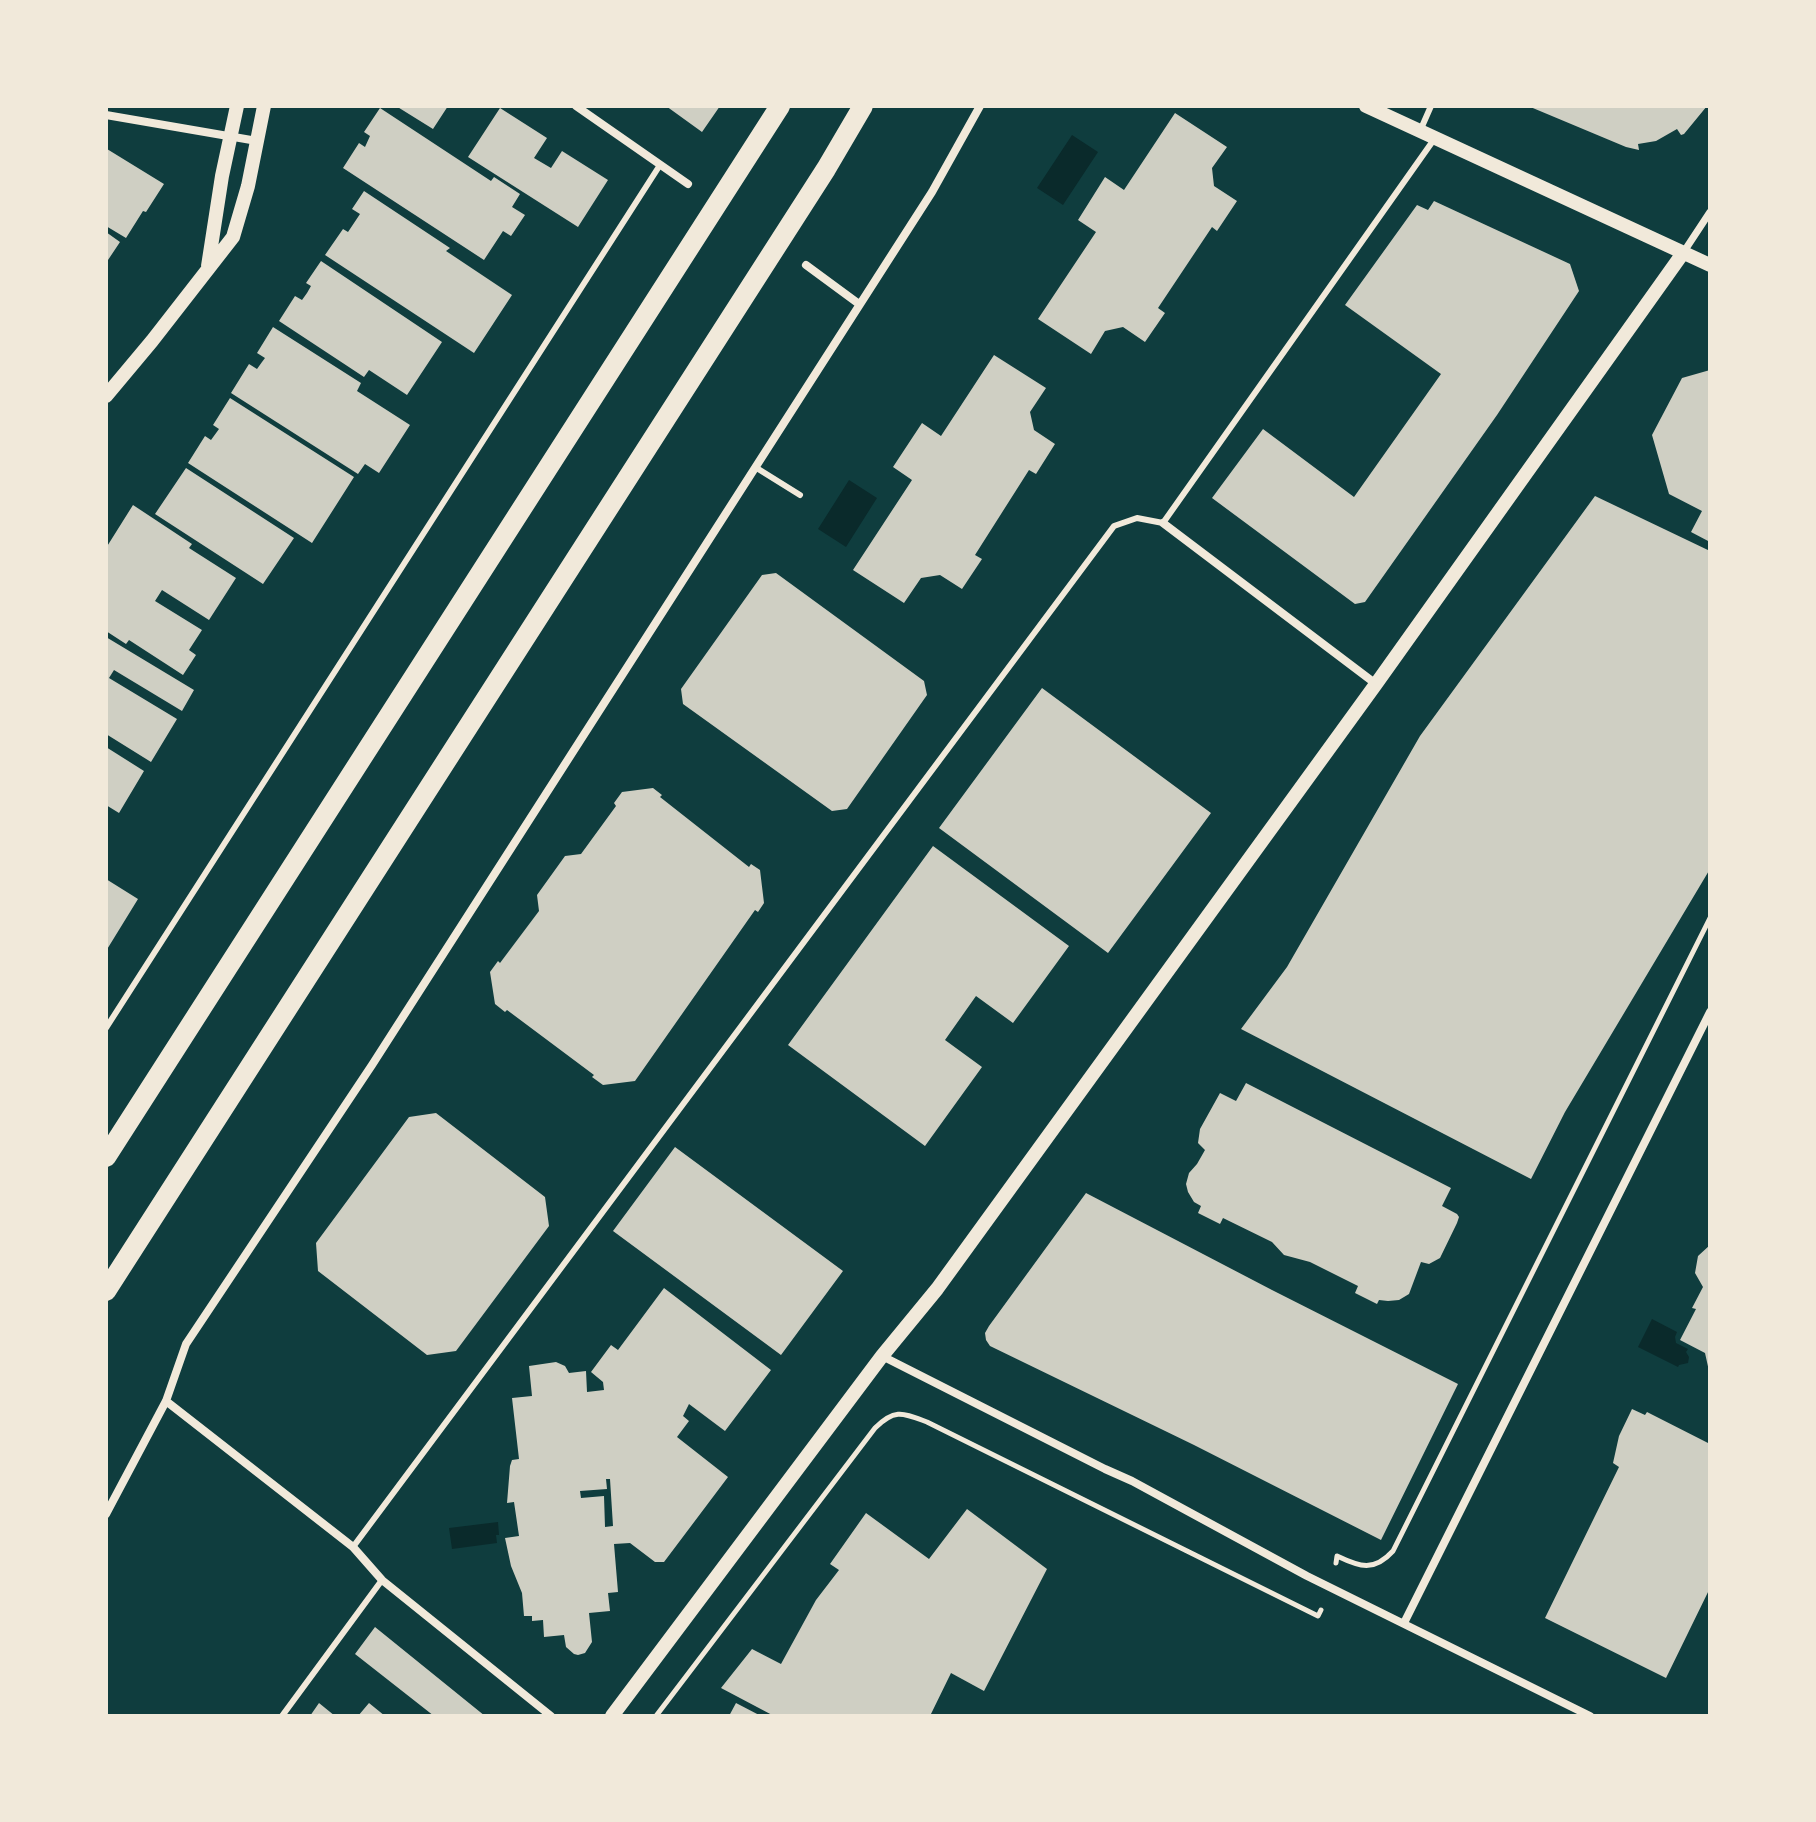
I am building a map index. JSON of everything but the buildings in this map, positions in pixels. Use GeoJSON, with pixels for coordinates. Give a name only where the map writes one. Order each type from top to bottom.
{"type":"FeatureCollection","features":[{"type":"Feature","properties":{"kind":"main road"},"geometry":{"type":"LineString","coordinates":[[106,1157],[780,106]]}},
{"type":"Feature","properties":{"kind":"main road"},"geometry":{"type":"LineString","coordinates":[[106,1291],[826,169],[863,106]]}},
{"type":"Feature","properties":{"kind":"street"},"geometry":{"type":"LineString","coordinates":[[207,270],[237,106]]}},
{"type":"Feature","properties":{"kind":"street"},"geometry":{"type":"LineString","coordinates":[[106,396],[233,237],[248,186],[264,106]]}},
{"type":"Feature","properties":{"kind":"street"},"geometry":{"type":"LineString","coordinates":[[576,106],[688,184]]}},
{"type":"Feature","properties":{"kind":"street"},"geometry":{"type":"LineString","coordinates":[[106,1514],[166,1401],[186,1344],[372,1065],[932,192],[980,106]]}},
{"type":"Feature","properties":{"kind":"street"},"geometry":{"type":"LineString","coordinates":[[1366,106],[1710,265]]}},
{"type":"Feature","properties":{"kind":"street"},"geometry":{"type":"LineString","coordinates":[[106,115],[257,141]]}},
{"type":"Feature","properties":{"kind":"street"},"geometry":{"type":"LineString","coordinates":[[612,1716],[882,1356],[937,1289],[1376,684],[1710,212]]}},
{"type":"Feature","properties":{"kind":"street"},"geometry":{"type":"LineString","coordinates":[[806,265],[859,304]]}},
{"type":"Feature","properties":{"kind":"street"},"geometry":{"type":"LineString","coordinates":[[1163,523],[1376,684]]}},
{"type":"Feature","properties":{"kind":"street"},"geometry":{"type":"LineString","coordinates":[[1404,1623],[1710,1012]]}},
{"type":"Feature","properties":{"kind":"street"},"geometry":{"type":"LineString","coordinates":[[882,1356],[1132,1481],[1307,1576],[1590,1716]]}},
{"type":"Feature","properties":{"kind":"street"},"geometry":{"type":"LineString","coordinates":[[166,1401],[353,1547],[382,1580],[551,1716]]}},
{"type":"Feature","properties":{"kind":"lane"},"geometry":{"type":"LineString","coordinates":[[1420,131],[1431,106]]}},
{"type":"Feature","properties":{"kind":"lane"},"geometry":{"type":"LineString","coordinates":[[353,1547],[1114,526],[1137,518],[1163,523],[1435,138]]}},
{"type":"Feature","properties":{"kind":"lane"},"geometry":{"type":"LineString","coordinates":[[106,1028],[660,165]]}},
{"type":"Feature","properties":{"kind":"lane"},"geometry":{"type":"LineString","coordinates":[[755,467],[800,495]]}},
{"type":"Feature","properties":{"kind":"lane"},"geometry":{"type":"LineString","coordinates":[[282,1716],[382,1580]]}},
{"type":"Feature","properties":{"kind":"path"},"geometry":{"type":"LineString","coordinates":[[1337,1556],[1365,1566],[1386,1559],[1393,1551],[1710,918]]}},
{"type":"Feature","properties":{"kind":"path"},"geometry":{"type":"LineString","coordinates":[[656,1716],[875,1428],[894,1413],[927,1422],[1318,1616]]}},
{"type":"Feature","properties":{"kind":"water"},"geometry":{"type":"Polygon","coordinates":[[[1072,135],[1098,152],[1063,205],[1037,188],[1072,135]]]}},
{"type":"Feature","properties":{"kind":"water"},"geometry":{"type":"Polygon","coordinates":[[[849,480],[877,498],[846,547],[818,529],[849,480]]]}},
{"type":"Feature","properties":{"kind":"water"},"geometry":{"type":"Polygon","coordinates":[[[1652,1319],[1677,1332],[1676,1343],[1688,1349],[1688,1363],[1678,1367],[1638,1347],[1652,1319]]]}},
{"type":"Feature","properties":{"kind":"water"},"geometry":{"type":"Polygon","coordinates":[[[498,1522],[497,1543],[452,1549],[449,1528],[498,1522]]]}}]}
